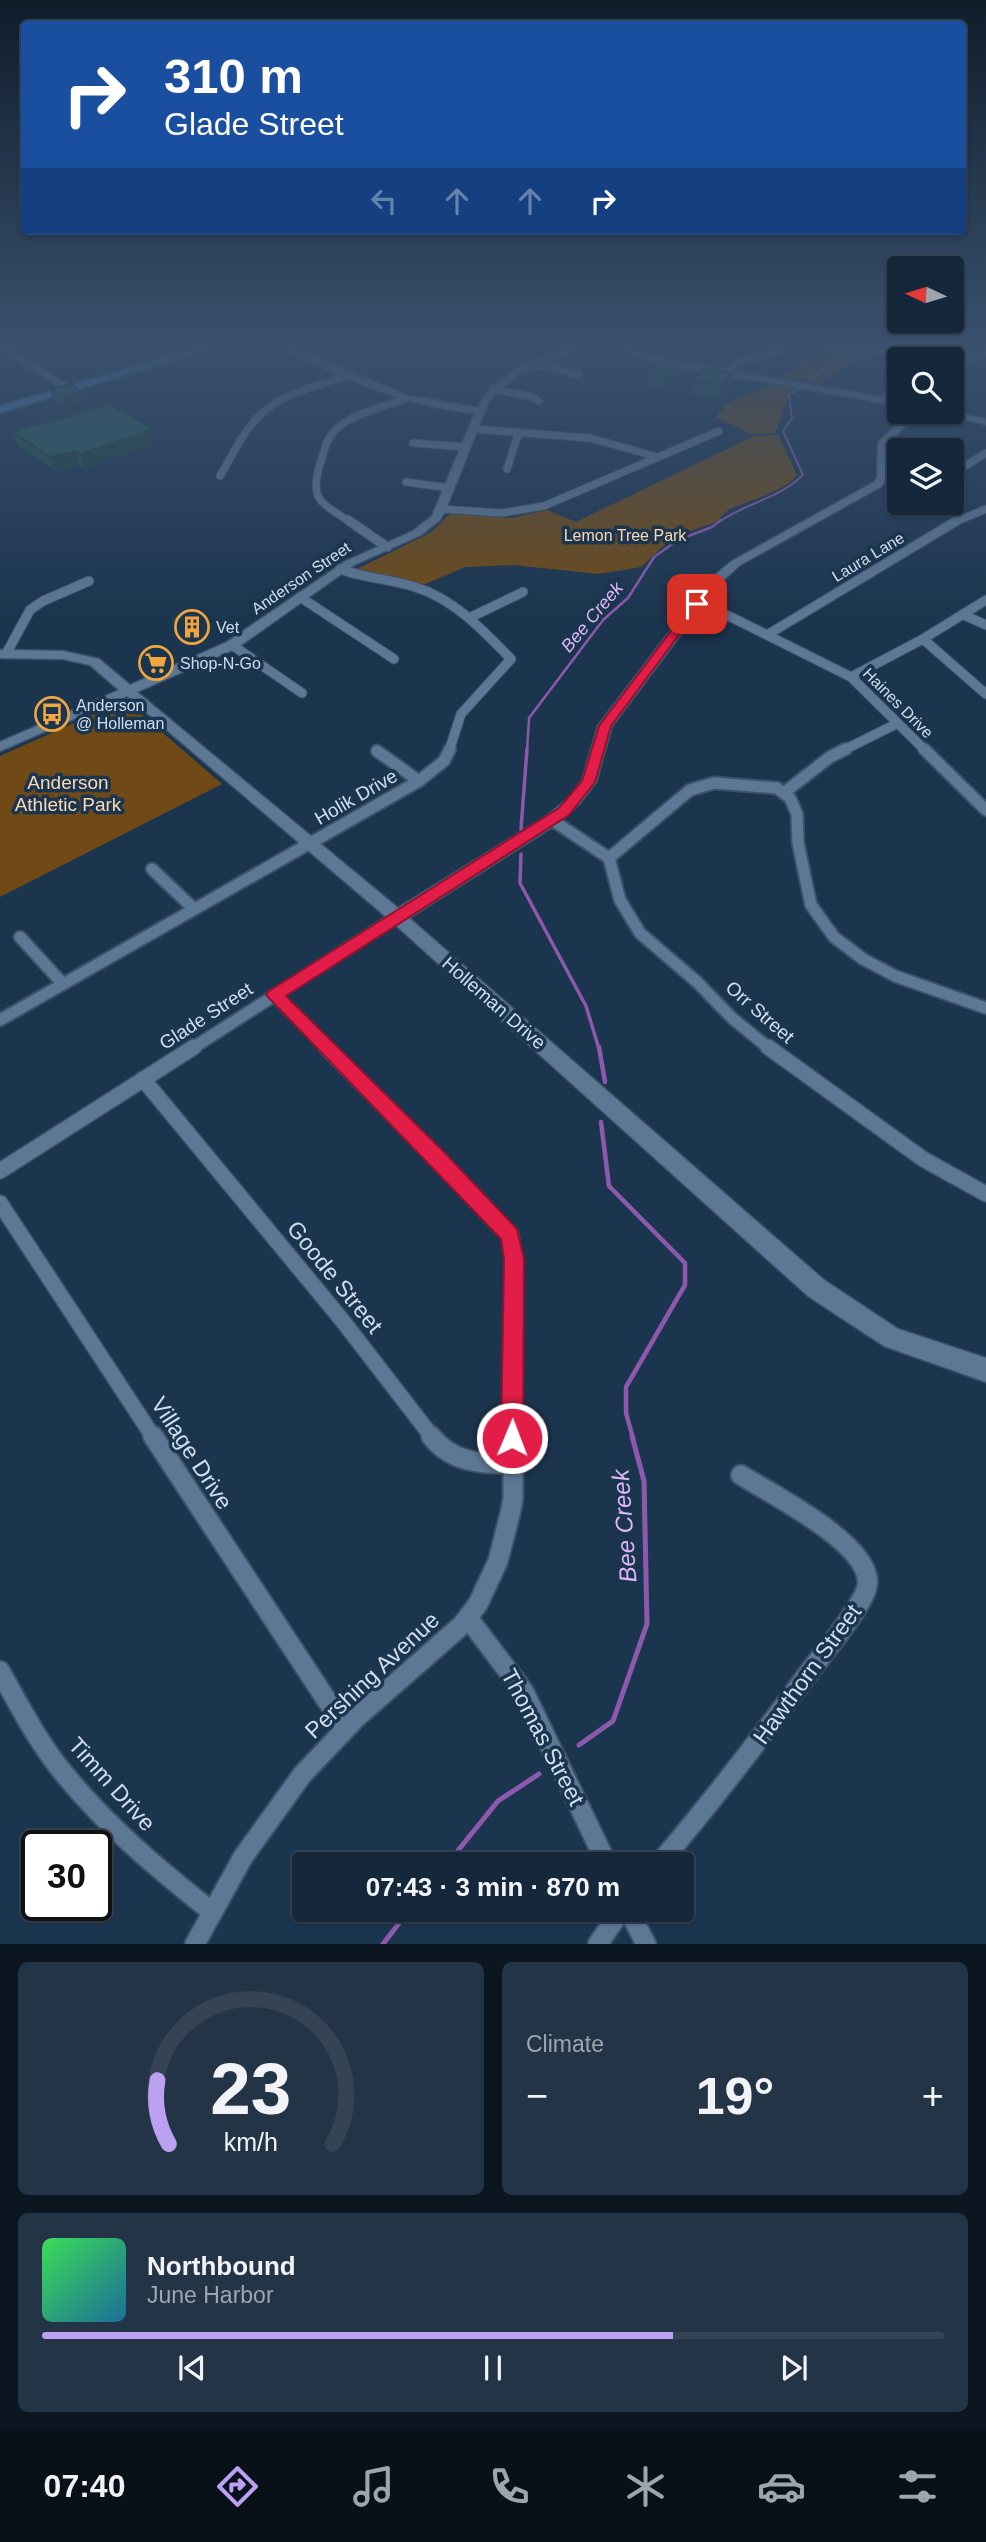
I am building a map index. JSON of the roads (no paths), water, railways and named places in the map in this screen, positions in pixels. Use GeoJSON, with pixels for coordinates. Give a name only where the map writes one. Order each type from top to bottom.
{"type":"FeatureCollection","features":[{"type":"Feature","properties":{"kind":"street"},"geometry":{"type":"LineString","coordinates":[[220,476],[245,437]]}},
{"type":"Feature","properties":{"kind":"street"},"geometry":{"type":"LineString","coordinates":[[330,437],[314,485],[316,494],[328,507],[387,547]]}},
{"type":"Feature","properties":{"kind":"street","name":"Anderson Street"},"geometry":{"type":"LineString","coordinates":[[0,747],[232,645],[340,569],[428,525],[441,509],[471,437]]}},
{"type":"Feature","properties":{"kind":"street"},"geometry":{"type":"LineString","coordinates":[[507,469],[517,437]]}},
{"type":"Feature","properties":{"kind":"street"},"geometry":{"type":"LineString","coordinates":[[581,437],[629,445],[658,457]]}},
{"type":"Feature","properties":{"kind":"street"},"geometry":{"type":"LineString","coordinates":[[441,509],[502,513],[544,506],[706,437]]}},
{"type":"Feature","properties":{"kind":"street","name":"Glade Street"},"geometry":{"type":"LineString","coordinates":[[0,1171],[552,820],[582,792],[592,773],[605,726],[713,583],[736,563],[878,484],[882,478],[883,442],[889,437]]}},
{"type":"Feature","properties":{"kind":"street"},"geometry":{"type":"LineString","coordinates":[[413,443],[466,447]]}},
{"type":"Feature","properties":{"kind":"street"},"geometry":{"type":"LineString","coordinates":[[965,466],[986,453]]}},
{"type":"Feature","properties":{"kind":"street"},"geometry":{"type":"LineString","coordinates":[[406,482],[449,488]]}},
{"type":"Feature","properties":{"kind":"street","name":"Laura Lane"},"geometry":{"type":"LineString","coordinates":[[767,635],[965,516],[986,509]]}},
{"type":"Feature","properties":{"kind":"street","name":"Holik Drive"},"geometry":{"type":"LineString","coordinates":[[0,1020],[419,781],[444,761],[452,746],[461,714],[511,659],[469,618],[418,588],[359,577],[340,569]]}},
{"type":"Feature","properties":{"kind":"street"},"geometry":{"type":"LineString","coordinates":[[3,654],[28,612],[79,589],[89,581]]}},
{"type":"Feature","properties":{"kind":"street"},"geometry":{"type":"LineString","coordinates":[[469,618],[523,592]]}},
{"type":"Feature","properties":{"kind":"street"},"geometry":{"type":"LineString","coordinates":[[300,597],[394,659]]}},
{"type":"Feature","properties":{"kind":"street"},"geometry":{"type":"LineString","coordinates":[[851,677],[922,639],[986,600]]}},
{"type":"Feature","properties":{"kind":"street","name":"Haines Drive"},"geometry":{"type":"LineString","coordinates":[[697,604],[851,677],[986,810]]}},
{"type":"Feature","properties":{"kind":"street"},"geometry":{"type":"LineString","coordinates":[[964,615],[986,625]]}},
{"type":"Feature","properties":{"kind":"street"},"geometry":{"type":"LineString","coordinates":[[922,639],[986,694]]}},
{"type":"Feature","properties":{"kind":"street"},"geometry":{"type":"LineString","coordinates":[[232,645],[302,693]]}},
{"type":"Feature","properties":{"kind":"street","name":"Holleman Drive"},"geometry":{"type":"LineString","coordinates":[[3,654],[82,657],[94,662],[397,918],[816,1288],[892,1338],[986,1370]]}},
{"type":"Feature","properties":{"kind":"street"},"geometry":{"type":"LineString","coordinates":[[785,792],[830,757],[896,724]]}},
{"type":"Feature","properties":{"kind":"street"},"geometry":{"type":"LineString","coordinates":[[377,751],[419,781]]}},
{"type":"Feature","properties":{"kind":"street"},"geometry":{"type":"LineString","coordinates":[[552,820],[609,858],[676,799],[701,785],[743,783],[777,788],[785,792],[797,814],[798,843],[811,905],[834,937],[863,960],[895,976],[986,1008]]}},
{"type":"Feature","properties":{"kind":"street","name":"Orr Street"},"geometry":{"type":"LineString","coordinates":[[609,858],[620,900],[640,933],[697,982],[732,1018],[758,1040],[923,1159],[986,1194]]}},
{"type":"Feature","properties":{"kind":"street"},"geometry":{"type":"LineString","coordinates":[[152,869],[194,909]]}},
{"type":"Feature","properties":{"kind":"street"},"geometry":{"type":"LineString","coordinates":[[20,937],[63,984]]}},
{"type":"Feature","properties":{"kind":"street"},"geometry":{"type":"LineString","coordinates":[[274,995],[437,1157],[510,1235],[514,1259],[513,1499],[506,1537],[487,1584],[468,1618]]}},
{"type":"Feature","properties":{"kind":"street","name":"Goode Street"},"geometry":{"type":"LineString","coordinates":[[143,1079],[342,1320],[439,1446],[459,1459],[479,1464],[512,1464]]}},
{"type":"Feature","properties":{"kind":"street","name":"Village Drive"},"geometry":{"type":"LineString","coordinates":[[0,1203],[345,1728]]}},
{"type":"Feature","properties":{"kind":"street","name":"Hawthorn Street"},"geometry":{"type":"LineString","coordinates":[[669,1852],[728,1782],[849,1618],[865,1591],[867,1576],[857,1556],[836,1536],[741,1475]]}},
{"type":"Feature","properties":{"kind":"street","name":"Pershing Avenue"},"geometry":{"type":"LineString","coordinates":[[195,1944],[211,1911],[266,1823],[345,1728],[468,1618]]}},
{"type":"Feature","properties":{"kind":"street","name":"Thomas Street"},"geometry":{"type":"LineString","coordinates":[[468,1618],[524,1692],[601,1852]]}},
{"type":"Feature","properties":{"kind":"street","name":"Timm Drive"},"geometry":{"type":"LineString","coordinates":[[0,1671],[41,1742],[74,1787],[159,1870],[211,1911]]}},
{"type":"Feature","properties":{"kind":"street"},"geometry":{"type":"LineString","coordinates":[[597,1944],[613,1922]]}},
{"type":"Feature","properties":{"kind":"street"},"geometry":{"type":"LineString","coordinates":[[635,1922],[646,1944]]}},
{"type":"Feature","properties":{"kind":"waterway","name":"Bee Creek"},"geometry":{"type":"LineString","coordinates":[[719,522],[784,489],[803,475],[786,437]]}},
{"type":"Feature","properties":{"kind":"waterway","name":"Bee Creek"},"geometry":{"type":"LineString","coordinates":[[527,751],[529,718],[603,620],[628,598],[654,557],[678,540],[712,527],[721,520]]}},
{"type":"Feature","properties":{"kind":"waterway","name":"Bee Creek"},"geometry":{"type":"LineString","coordinates":[[521,829],[527,749]]}},
{"type":"Feature","properties":{"kind":"waterway","name":"Bee Creek"},"geometry":{"type":"LineString","coordinates":[[521,854],[520,883],[586,1006],[599,1049]]}},
{"type":"Feature","properties":{"kind":"waterway","name":"Bee Creek"},"geometry":{"type":"LineString","coordinates":[[599,1047],[605,1082]]}},
{"type":"Feature","properties":{"kind":"waterway","name":"Bee Creek"},"geometry":{"type":"LineString","coordinates":[[601,1122],[609,1186],[685,1263],[685,1285],[626,1387],[626,1413],[633,1438]]}},
{"type":"Feature","properties":{"kind":"waterway","name":"Bee Creek"},"geometry":{"type":"LineString","coordinates":[[579,1745],[613,1721],[647,1624],[644,1481],[632,1436]]}},
{"type":"Feature","properties":{"kind":"waterway","name":"Bee Creek"},"geometry":{"type":"LineString","coordinates":[[457,1852],[498,1801],[539,1774]]}},
{"type":"Feature","properties":{"kind":"waterway","name":"Bee Creek"},"geometry":{"type":"LineString","coordinates":[[383,1944],[400,1922]]}},
{"type":"Feature","properties":{"kind":"place","name":"Vet"},"geometry":{"type":"Point","coordinates":[192,627]}},
{"type":"Feature","properties":{"kind":"place","name":"Shop-N-Go"},"geometry":{"type":"Point","coordinates":[156,663]}},
{"type":"Feature","properties":{"kind":"place","name":"Anderson @ Holleman"},"geometry":{"type":"Point","coordinates":[52,714]}},
{"type":"Feature","properties":{"kind":"park label","name":"Lemon Tree Park"},"geometry":{"type":"Point","coordinates":[625,535]}},
{"type":"Feature","properties":{"kind":"park label","name":"Anderson Athletic Park"},"geometry":{"type":"Point","coordinates":[68,793]}}]}
